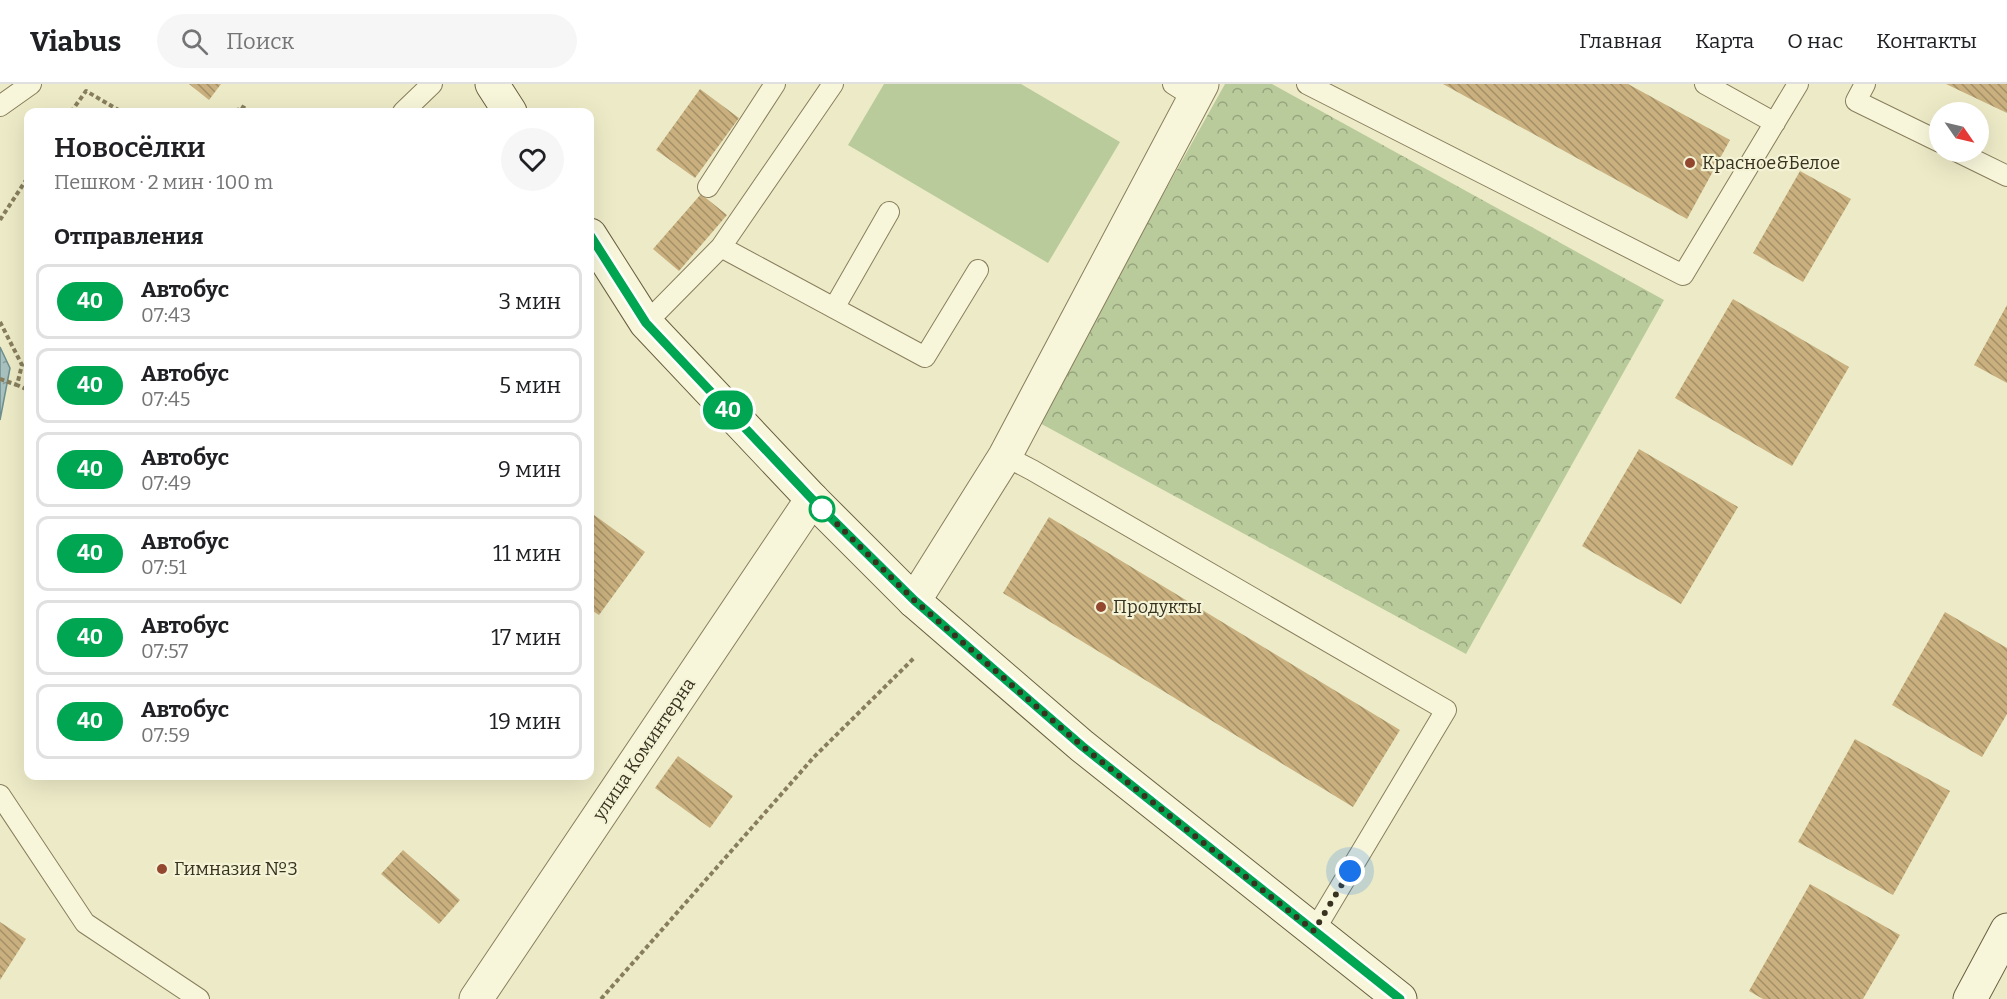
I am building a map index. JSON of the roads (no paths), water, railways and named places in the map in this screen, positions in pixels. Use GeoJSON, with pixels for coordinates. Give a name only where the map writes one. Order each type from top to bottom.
{"type":"FeatureCollection","features":[{"type":"Feature","properties":{"kind":"main road"},"geometry":{"type":"LineString","coordinates":[[492,84],[507,108]]}},
{"type":"Feature","properties":{"kind":"main road"},"geometry":{"type":"LineString","coordinates":[[914,600],[1005,456],[1190,89]]}},
{"type":"Feature","properties":{"kind":"main road"},"geometry":{"type":"LineString","coordinates":[[594,241],[646,323],[812,499],[914,600],[1082,746],[1400,999]]}},
{"type":"Feature","properties":{"kind":"main road","name":"улица Коминтерна"},"geometry":{"type":"LineString","coordinates":[[476,999],[812,499]]}},
{"type":"Feature","properties":{"kind":"main road"},"geometry":{"type":"LineString","coordinates":[[1970,999],[2007,930]]}},
{"type":"Feature","properties":{"kind":"lane"},"geometry":{"type":"LineString","coordinates":[[0,106],[31,84]]}},
{"type":"Feature","properties":{"kind":"lane"},"geometry":{"type":"LineString","coordinates":[[407,108],[432,84]]}},
{"type":"Feature","properties":{"kind":"lane"},"geometry":{"type":"LineString","coordinates":[[708,187],[775,84]]}},
{"type":"Feature","properties":{"kind":"lane"},"geometry":{"type":"LineString","coordinates":[[646,323],[721,247],[833,84]]}},
{"type":"Feature","properties":{"kind":"lane"},"geometry":{"type":"LineString","coordinates":[[1307,84],[1683,275],[1798,84]]}},
{"type":"Feature","properties":{"kind":"lane"},"geometry":{"type":"LineString","coordinates":[[1705,84],[1775,123]]}},
{"type":"Feature","properties":{"kind":"lane"},"geometry":{"type":"LineString","coordinates":[[1865,84],[1856,101],[1929,137]]}},
{"type":"Feature","properties":{"kind":"lane"},"geometry":{"type":"LineString","coordinates":[[1978,162],[2007,176]]}},
{"type":"Feature","properties":{"kind":"lane"},"geometry":{"type":"LineString","coordinates":[[834,308],[889,212]]}},
{"type":"Feature","properties":{"kind":"lane"},"geometry":{"type":"LineString","coordinates":[[721,247],[925,357],[978,270]]}},
{"type":"Feature","properties":{"kind":"lane"},"geometry":{"type":"LineString","coordinates":[[1005,456],[1446,710],[1314,931]]}},
{"type":"Feature","properties":{"kind":"lane"},"geometry":{"type":"LineString","coordinates":[[0,795],[85,923],[199,999]]}},
{"type":"Feature","properties":{"kind":"water"},"geometry":{"type":"Polygon","coordinates":[[[0,347],[10,368],[0,420],[0,347]]]}},
{"type":"Feature","properties":{"kind":"place","name":"Красное&Белое"},"geometry":{"type":"Point","coordinates":[1690,163]}},
{"type":"Feature","properties":{"kind":"place","name":"Продукты"},"geometry":{"type":"Point","coordinates":[1101,607]}},
{"type":"Feature","properties":{"kind":"place","name":"Гимназия №3"},"geometry":{"type":"Point","coordinates":[162,869]}}]}
